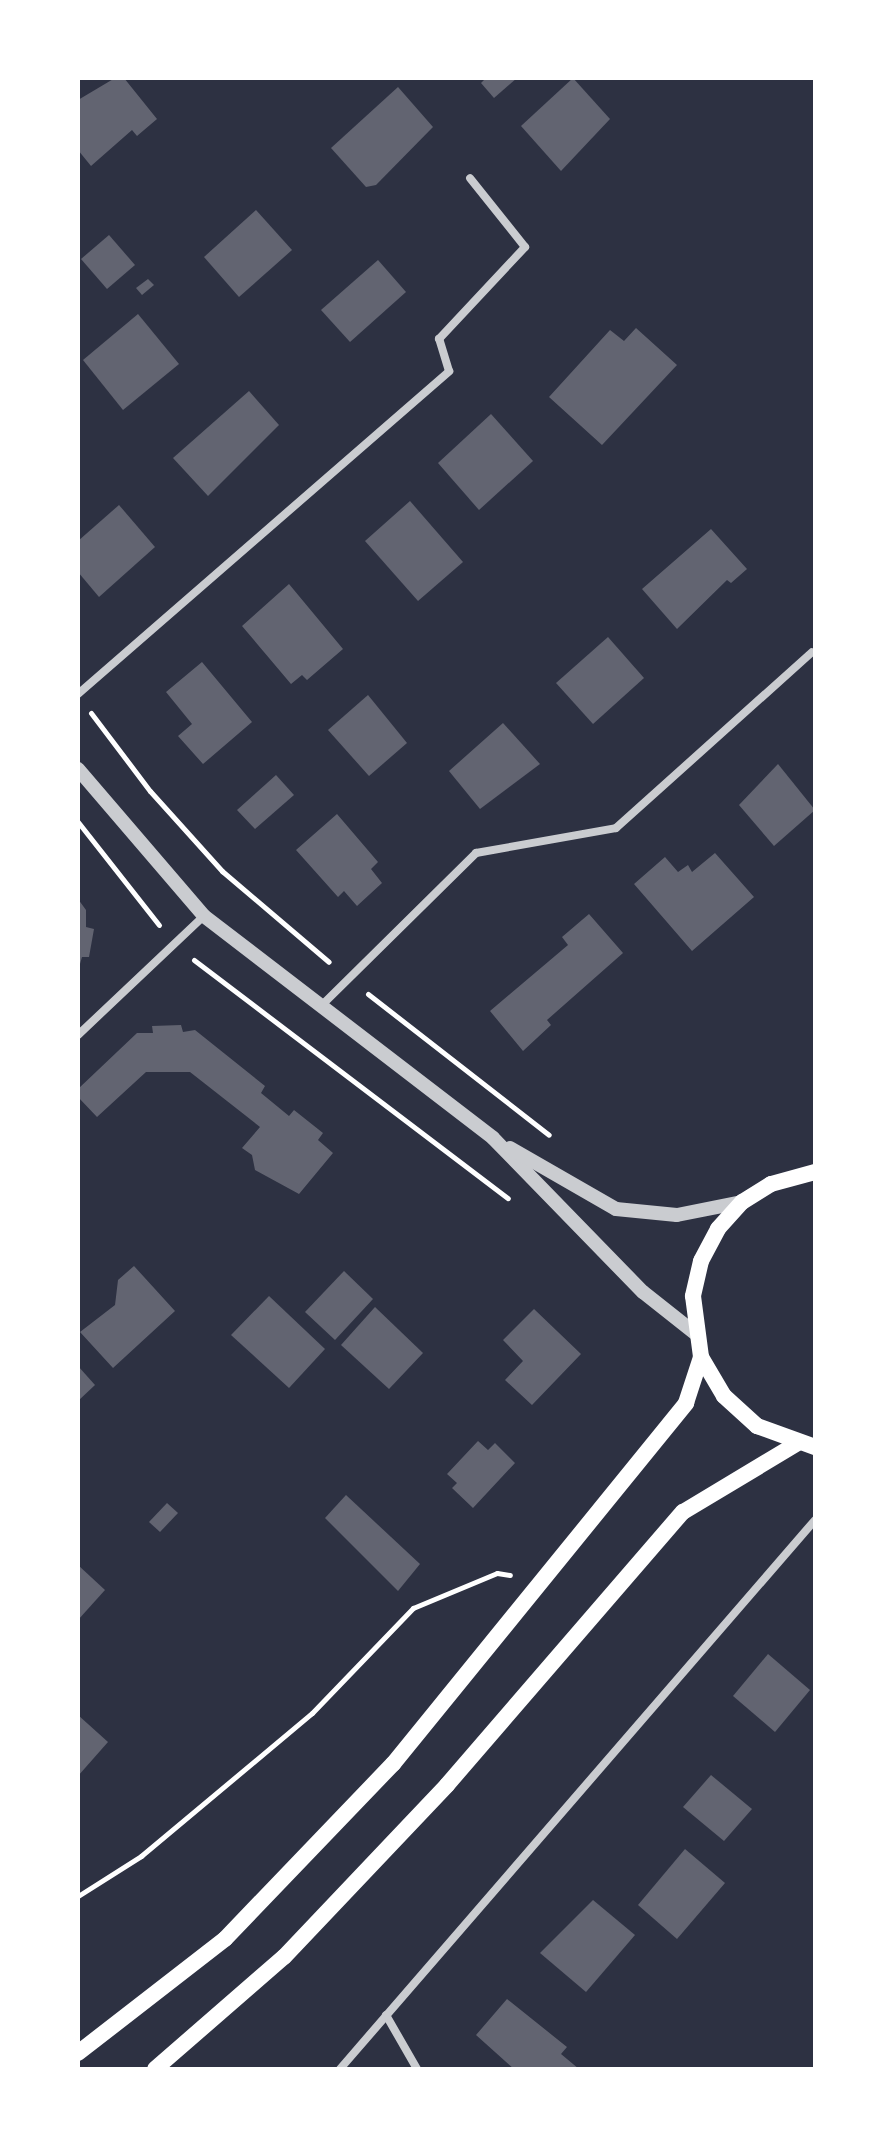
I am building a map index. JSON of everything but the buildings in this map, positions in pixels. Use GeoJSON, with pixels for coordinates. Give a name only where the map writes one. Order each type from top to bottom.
{"type":"FeatureCollection","features":[{"type":"Feature","properties":{"kind":"main road"},"geometry":{"type":"LineString","coordinates":[[807,1445],[757,1426],[724,1396],[701,1357],[695,1333],[693,1296],[701,1261],[718,1229],[742,1202],[771,1184],[815,1172]]}},
{"type":"Feature","properties":{"kind":"main road"},"geometry":{"type":"LineString","coordinates":[[78,2053],[225,1939],[393,1764],[686,1403],[701,1357]]}},
{"type":"Feature","properties":{"kind":"main road"},"geometry":{"type":"LineString","coordinates":[[155,2069],[284,1957],[328,1912],[447,1785],[683,1512],[807,1445]]}},
{"type":"Feature","properties":{"kind":"street"},"geometry":{"type":"LineString","coordinates":[[78,694],[449,371],[439,339],[525,247],[470,178]]}},
{"type":"Feature","properties":{"kind":"street"},"geometry":{"type":"LineString","coordinates":[[321,1006],[476,853],[616,828],[812,652]]}},
{"type":"Feature","properties":{"kind":"street"},"geometry":{"type":"LineString","coordinates":[[78,769],[204,916],[493,1138],[616,1209],[677,1215],[742,1202]]}},
{"type":"Feature","properties":{"kind":"street"},"geometry":{"type":"LineString","coordinates":[[78,1035],[204,916]]}},
{"type":"Feature","properties":{"kind":"street"},"geometry":{"type":"LineString","coordinates":[[493,1138],[643,1292],[695,1333]]}},
{"type":"Feature","properties":{"kind":"street"},"geometry":{"type":"LineString","coordinates":[[340,2069],[815,1520]]}},
{"type":"Feature","properties":{"kind":"street"},"geometry":{"type":"LineString","coordinates":[[386,2015],[417,2069]]}},
{"type":"Feature","properties":{"kind":"path"},"geometry":{"type":"LineString","coordinates":[[78,822],[173,944],[520,1208]]}},
{"type":"Feature","properties":{"kind":"path"},"geometry":{"type":"LineString","coordinates":[[78,1896],[141,1856],[301,1722],[413,1608],[497,1573],[542,1582]]}}]}
